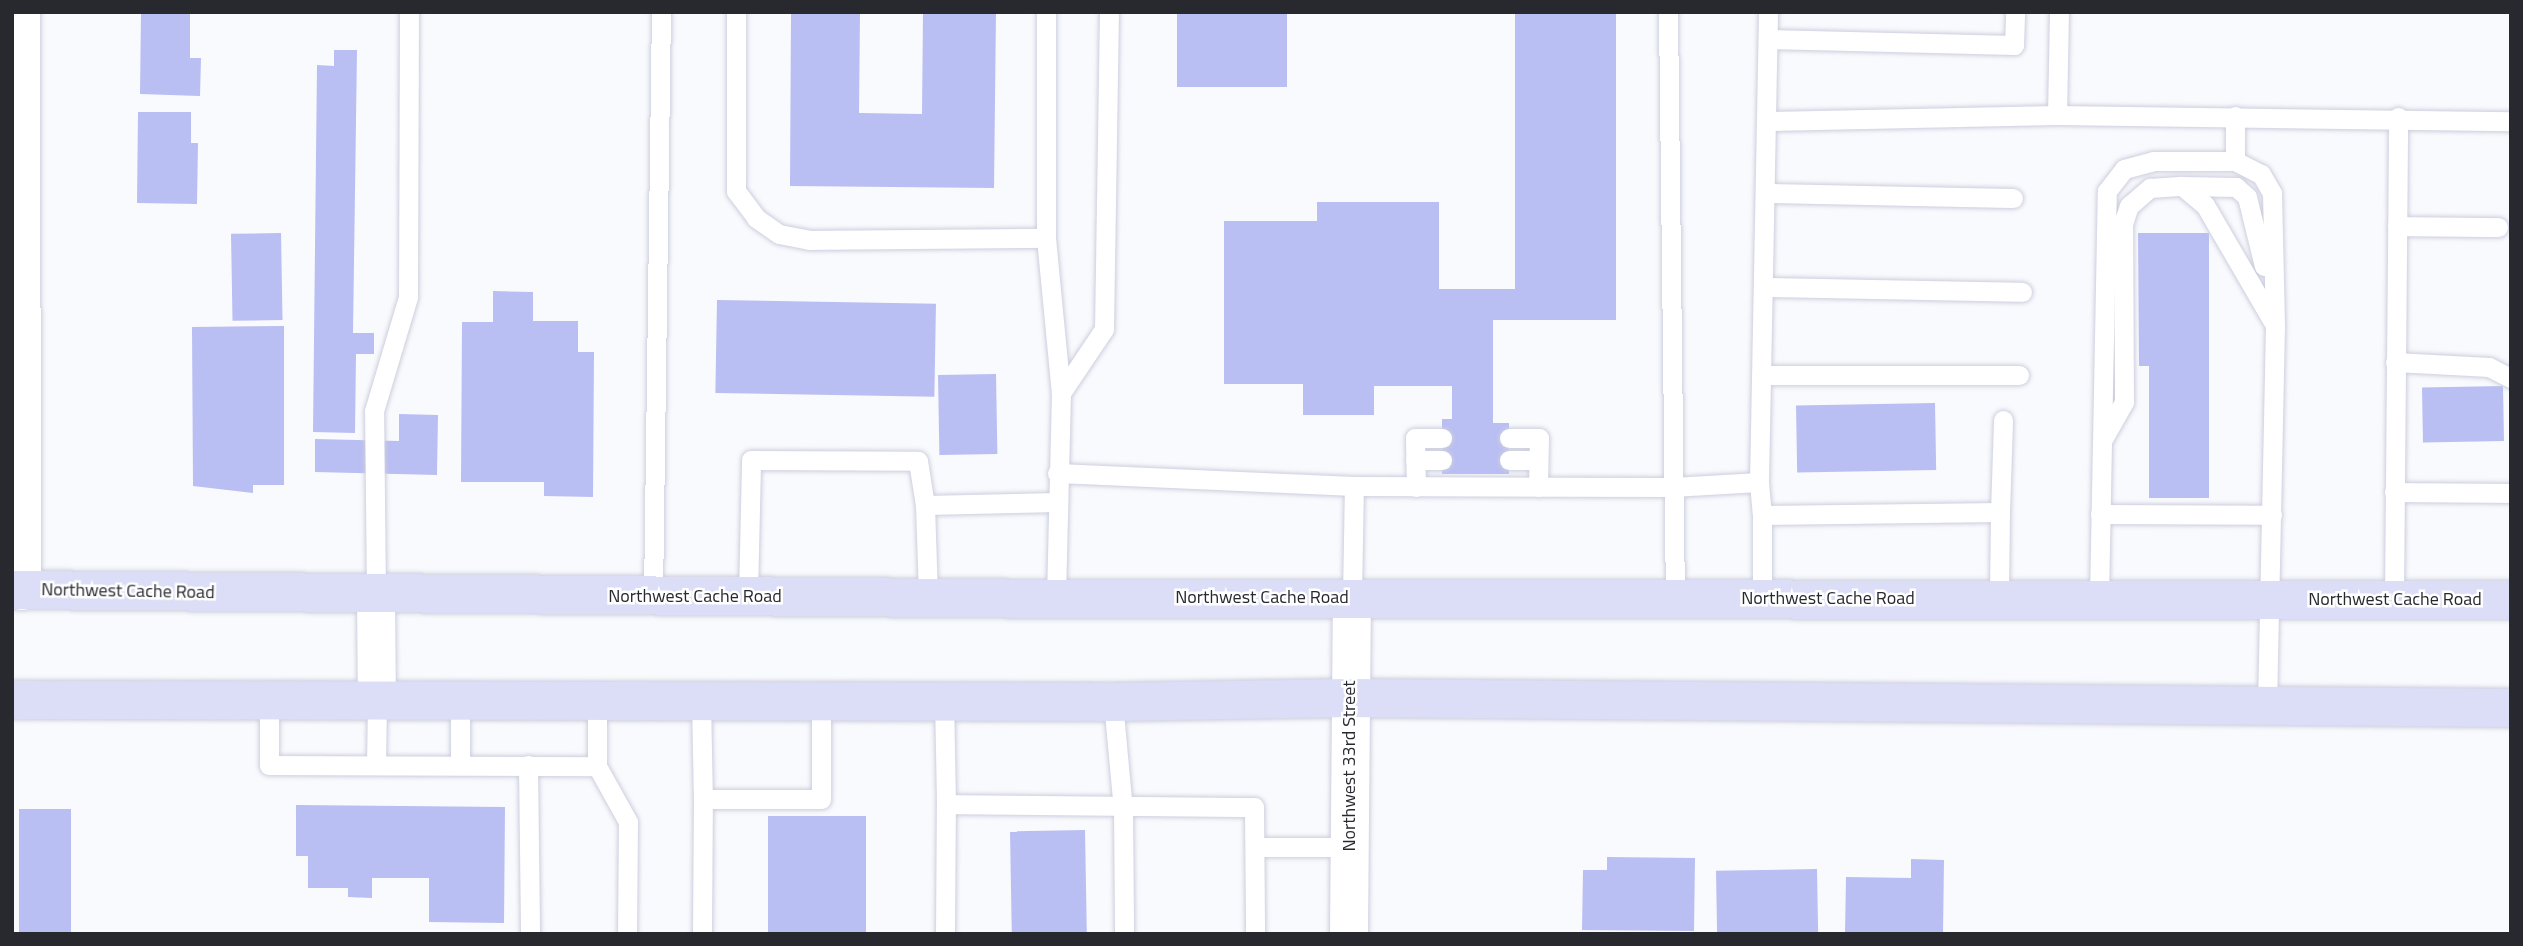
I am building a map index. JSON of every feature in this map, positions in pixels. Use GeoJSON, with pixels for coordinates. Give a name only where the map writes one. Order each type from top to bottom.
{"type":"FeatureCollection","features":[{"type":"Feature","properties":{"kind":"main road","name":"Northwest Cache Road"},"geometry":{"type":"LineString","coordinates":[[17,591],[1056,599],[2394,597],[2511,600]]}},
{"type":"Feature","properties":{"kind":"main road"},"geometry":{"type":"LineString","coordinates":[[12,699],[944,698],[1113,702],[1348,698],[2511,708]]}},
{"type":"Feature","properties":{"kind":"street"},"geometry":{"type":"LineString","coordinates":[[17,591],[21,12]]}},
{"type":"Feature","properties":{"kind":"street"},"geometry":{"type":"LineString","coordinates":[[376,594],[377,699]]}},
{"type":"Feature","properties":{"kind":"street","name":"Northwest 33rd Street"},"geometry":{"type":"LineString","coordinates":[[1349,934],[1348,698],[1352,597]]}},
{"type":"Feature","properties":{"kind":"lane"},"geometry":{"type":"LineString","coordinates":[[376,594],[374,411],[408,297],[409,12]]}},
{"type":"Feature","properties":{"kind":"lane"},"geometry":{"type":"LineString","coordinates":[[653,596],[661,12]]}},
{"type":"Feature","properties":{"kind":"lane"},"geometry":{"type":"LineString","coordinates":[[736,12],[736,191],[756,218],[779,234],[809,240],[1045,238]]}},
{"type":"Feature","properties":{"kind":"lane"},"geometry":{"type":"LineString","coordinates":[[1046,12],[1045,238],[1060,393],[1056,599]]}},
{"type":"Feature","properties":{"kind":"lane"},"geometry":{"type":"LineString","coordinates":[[1060,393],[1104,329],[1110,12]]}},
{"type":"Feature","properties":{"kind":"lane"},"geometry":{"type":"LineString","coordinates":[[1668,12],[1675,600]]}},
{"type":"Feature","properties":{"kind":"lane"},"geometry":{"type":"LineString","coordinates":[[1762,597],[1762,515],[1759,482],[1769,121],[1768,12]]}},
{"type":"Feature","properties":{"kind":"lane"},"geometry":{"type":"LineString","coordinates":[[1768,39],[2014,45],[2015,12]]}},
{"type":"Feature","properties":{"kind":"lane"},"geometry":{"type":"LineString","coordinates":[[2057,115],[2059,12]]}},
{"type":"Feature","properties":{"kind":"lane"},"geometry":{"type":"LineString","coordinates":[[1769,121],[2057,115],[2398,117],[2511,121]]}},
{"type":"Feature","properties":{"kind":"lane"},"geometry":{"type":"LineString","coordinates":[[2235,116],[2235,161]]}},
{"type":"Feature","properties":{"kind":"lane"},"geometry":{"type":"LineString","coordinates":[[2394,597],[2398,117]]}},
{"type":"Feature","properties":{"kind":"lane"},"geometry":{"type":"LineString","coordinates":[[2099,598],[2107,191],[2124,169],[2153,161],[2235,161],[2261,174],[2272,193],[2275,326],[2267,705]]}},
{"type":"Feature","properties":{"kind":"lane"},"geometry":{"type":"LineString","coordinates":[[2182,186],[2205,205],[2275,326]]}},
{"type":"Feature","properties":{"kind":"lane"},"geometry":{"type":"LineString","coordinates":[[2102,441],[2124,402],[2123,224],[2129,206],[2150,188],[2236,187],[2247,197],[2275,326]]}},
{"type":"Feature","properties":{"kind":"lane"},"geometry":{"type":"LineString","coordinates":[[1767,193],[2013,198]]}},
{"type":"Feature","properties":{"kind":"lane"},"geometry":{"type":"LineString","coordinates":[[2397,226],[2498,227]]}},
{"type":"Feature","properties":{"kind":"lane"},"geometry":{"type":"LineString","coordinates":[[1765,287],[2022,292]]}},
{"type":"Feature","properties":{"kind":"lane"},"geometry":{"type":"LineString","coordinates":[[2395,362],[2489,367],[2511,378]]}},
{"type":"Feature","properties":{"kind":"lane"},"geometry":{"type":"LineString","coordinates":[[1762,375],[2019,375]]}},
{"type":"Feature","properties":{"kind":"lane"},"geometry":{"type":"LineString","coordinates":[[1999,597],[2003,420]]}},
{"type":"Feature","properties":{"kind":"lane"},"geometry":{"type":"LineString","coordinates":[[1416,486],[1415,438],[1442,438]]}},
{"type":"Feature","properties":{"kind":"lane"},"geometry":{"type":"LineString","coordinates":[[1509,438],[1539,438],[1538,487]]}},
{"type":"Feature","properties":{"kind":"lane"},"geometry":{"type":"LineString","coordinates":[[748,596],[751,460],[918,461],[925,505],[928,597]]}},
{"type":"Feature","properties":{"kind":"lane"},"geometry":{"type":"LineString","coordinates":[[1415,460],[1442,460]]}},
{"type":"Feature","properties":{"kind":"lane"},"geometry":{"type":"LineString","coordinates":[[1509,460],[1538,460]]}},
{"type":"Feature","properties":{"kind":"lane"},"geometry":{"type":"LineString","coordinates":[[1058,473],[1354,486],[1672,487],[1759,482]]}},
{"type":"Feature","properties":{"kind":"lane"},"geometry":{"type":"LineString","coordinates":[[1352,597],[1354,486]]}},
{"type":"Feature","properties":{"kind":"lane"},"geometry":{"type":"LineString","coordinates":[[2394,492],[2511,493]]}},
{"type":"Feature","properties":{"kind":"lane"},"geometry":{"type":"LineString","coordinates":[[925,505],[1058,502]]}},
{"type":"Feature","properties":{"kind":"lane"},"geometry":{"type":"LineString","coordinates":[[1762,515],[2000,512]]}},
{"type":"Feature","properties":{"kind":"lane"},"geometry":{"type":"LineString","coordinates":[[2100,514],[2272,515]]}},
{"type":"Feature","properties":{"kind":"lane"},"geometry":{"type":"LineString","coordinates":[[944,698],[945,934]]}},
{"type":"Feature","properties":{"kind":"lane"},"geometry":{"type":"LineString","coordinates":[[268,699],[268,765],[597,766]]}},
{"type":"Feature","properties":{"kind":"lane"},"geometry":{"type":"LineString","coordinates":[[376,765],[377,699]]}},
{"type":"Feature","properties":{"kind":"lane"},"geometry":{"type":"LineString","coordinates":[[460,699],[460,765]]}},
{"type":"Feature","properties":{"kind":"lane"},"geometry":{"type":"LineString","coordinates":[[597,699],[597,766],[628,822],[627,934]]}},
{"type":"Feature","properties":{"kind":"lane"},"geometry":{"type":"LineString","coordinates":[[701,699],[702,934]]}},
{"type":"Feature","properties":{"kind":"lane"},"geometry":{"type":"LineString","coordinates":[[703,799],[821,799],[821,699]]}},
{"type":"Feature","properties":{"kind":"lane"},"geometry":{"type":"LineString","coordinates":[[1113,702],[1123,809],[1124,934]]}},
{"type":"Feature","properties":{"kind":"lane"},"geometry":{"type":"LineString","coordinates":[[527,765],[530,934]]}},
{"type":"Feature","properties":{"kind":"lane"},"geometry":{"type":"LineString","coordinates":[[946,804],[1123,809],[1254,807],[1255,934]]}},
{"type":"Feature","properties":{"kind":"lane"},"geometry":{"type":"LineString","coordinates":[[1255,848],[1349,848]]}},
{"type":"Feature","properties":{"kind":"building"},"geometry":{"type":"Polygon","coordinates":[[[791,12],[860,12],[859,113],[922,114],[923,12],[996,12],[994,188],[790,186],[791,12]]]}},
{"type":"Feature","properties":{"kind":"building"},"geometry":{"type":"Polygon","coordinates":[[[1177,12],[1287,12],[1287,87],[1177,87],[1177,12]]]}},
{"type":"Feature","properties":{"kind":"building"},"geometry":{"type":"Polygon","coordinates":[[[1515,12],[1616,12],[1616,320],[1493,320],[1493,423],[1509,423],[1509,474],[1442,474],[1442,419],[1452,419],[1452,386],[1374,386],[1374,415],[1303,415],[1303,384],[1224,384],[1224,221],[1317,221],[1317,202],[1439,202],[1439,289],[1515,289],[1515,12]]]}},
{"type":"Feature","properties":{"kind":"building"},"geometry":{"type":"Polygon","coordinates":[[[141,13],[190,14],[190,58],[201,58],[200,96],[140,94],[141,13]]]}},
{"type":"Feature","properties":{"kind":"building"},"geometry":{"type":"Polygon","coordinates":[[[334,50],[357,50],[353,333],[374,333],[374,354],[356,354],[355,433],[313,432],[317,65],[334,66],[334,50]]]}},
{"type":"Feature","properties":{"kind":"building"},"geometry":{"type":"Polygon","coordinates":[[[138,112],[191,112],[191,143],[198,143],[197,204],[137,203],[138,112]]]}},
{"type":"Feature","properties":{"kind":"building"},"geometry":{"type":"Polygon","coordinates":[[[281,233],[283,320],[233,321],[231,234],[281,233]]]}},
{"type":"Feature","properties":{"kind":"building"},"geometry":{"type":"Polygon","coordinates":[[[2138,233],[2209,233],[2209,498],[2149,498],[2149,366],[2139,366],[2138,233]]]}},
{"type":"Feature","properties":{"kind":"building"},"geometry":{"type":"Polygon","coordinates":[[[493,291],[533,292],[533,321],[578,321],[578,352],[594,352],[593,497],[544,496],[544,482],[461,482],[462,322],[493,322],[493,291]]]}},
{"type":"Feature","properties":{"kind":"building"},"geometry":{"type":"Polygon","coordinates":[[[717,300],[936,304],[934,397],[715,393],[717,300]]]}},
{"type":"Feature","properties":{"kind":"building"},"geometry":{"type":"Polygon","coordinates":[[[284,326],[284,485],[253,485],[253,493],[193,486],[192,327],[284,326]]]}},
{"type":"Feature","properties":{"kind":"building"},"geometry":{"type":"Polygon","coordinates":[[[996,374],[997,454],[939,455],[938,375],[996,374]]]}},
{"type":"Feature","properties":{"kind":"building"},"geometry":{"type":"Polygon","coordinates":[[[2503,386],[2504,441],[2423,442],[2422,387],[2503,386]]]}},
{"type":"Feature","properties":{"kind":"building"},"geometry":{"type":"Polygon","coordinates":[[[1935,403],[1936,470],[1797,472],[1796,405],[1935,403]]]}},
{"type":"Feature","properties":{"kind":"building"},"geometry":{"type":"Polygon","coordinates":[[[399,414],[438,415],[437,475],[315,472],[315,439],[399,441],[399,414]]]}},
{"type":"Feature","properties":{"kind":"building"},"geometry":{"type":"Polygon","coordinates":[[[296,805],[505,807],[504,923],[429,922],[429,878],[372,878],[372,898],[348,897],[348,888],[308,888],[308,856],[296,856],[296,805]]]}},
{"type":"Feature","properties":{"kind":"building"},"geometry":{"type":"Polygon","coordinates":[[[19,809],[71,809],[71,932],[19,932],[19,809]]]}},
{"type":"Feature","properties":{"kind":"building"},"geometry":{"type":"Polygon","coordinates":[[[768,816],[866,816],[866,934],[768,934],[768,816]]]}},
{"type":"Feature","properties":{"kind":"building"},"geometry":{"type":"Polygon","coordinates":[[[1085,830],[1087,934],[1012,934],[1010,831],[1085,830]]]}},
{"type":"Feature","properties":{"kind":"building"},"geometry":{"type":"Polygon","coordinates":[[[1607,857],[1695,858],[1694,931],[1582,930],[1583,870],[1607,870],[1607,857]]]}},
{"type":"Feature","properties":{"kind":"building"},"geometry":{"type":"Polygon","coordinates":[[[1911,859],[1944,860],[1943,934],[1845,934],[1846,877],[1911,878],[1911,859]]]}},
{"type":"Feature","properties":{"kind":"building"},"geometry":{"type":"Polygon","coordinates":[[[1817,869],[1818,934],[1717,934],[1716,871],[1817,869]]]}}]}
